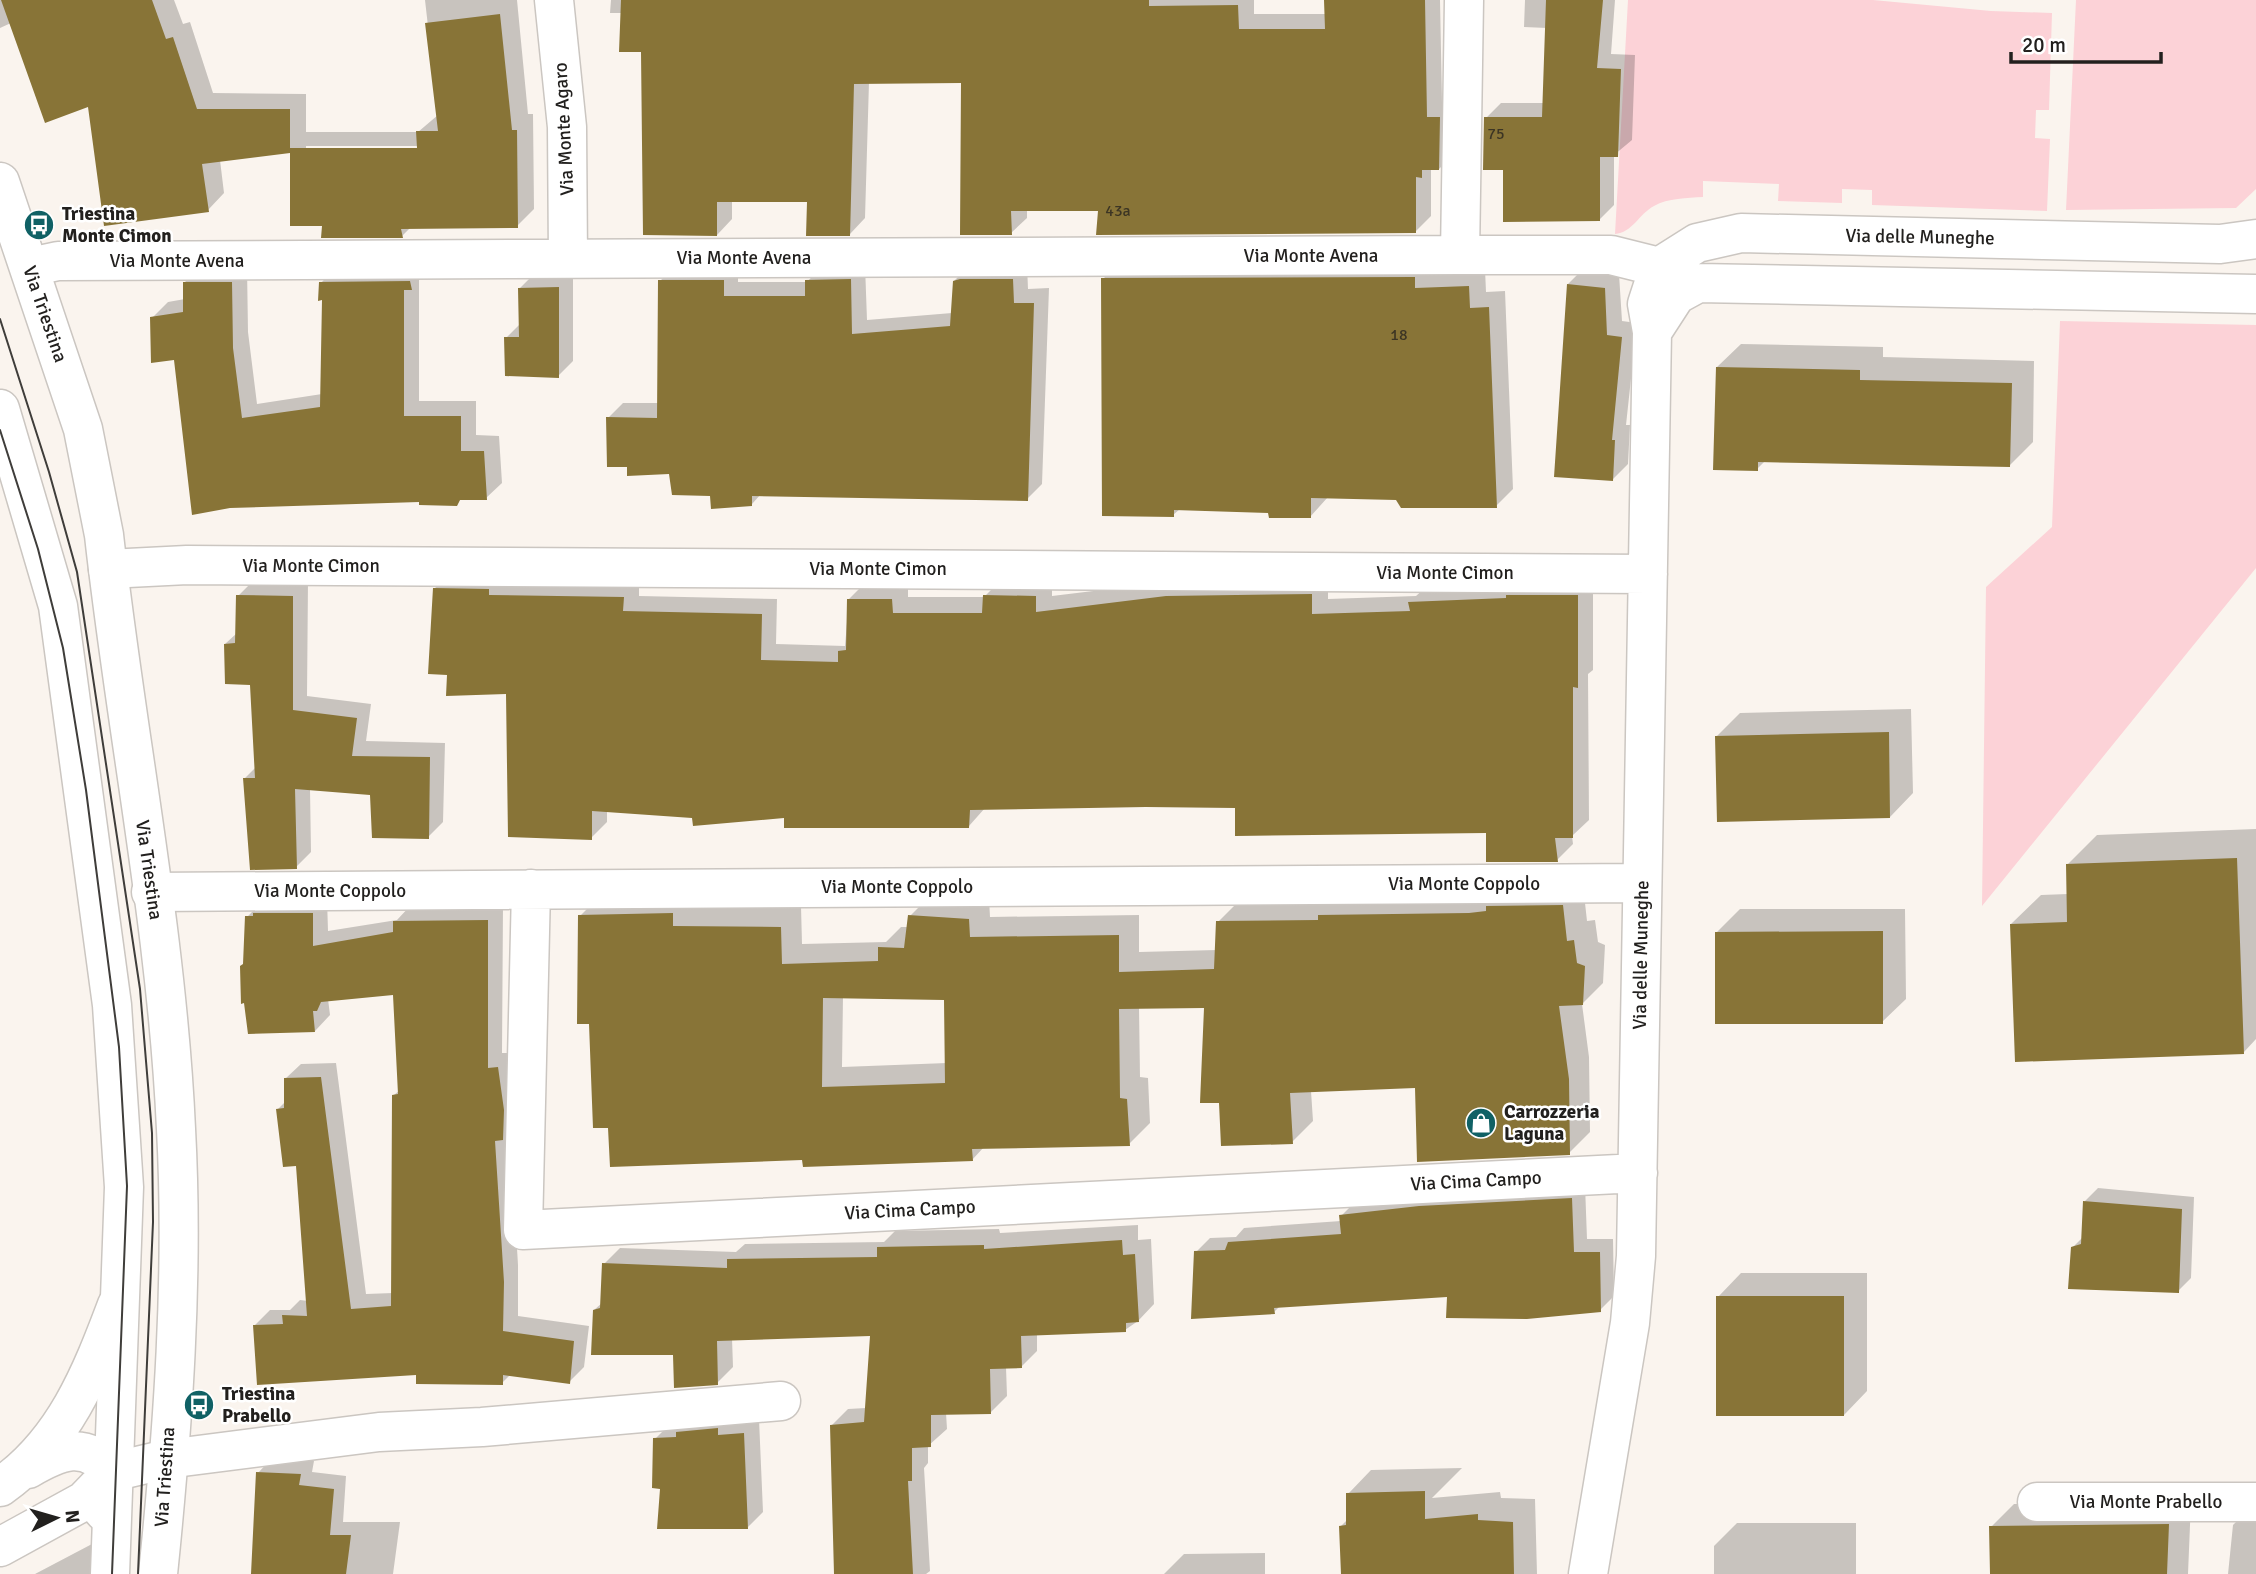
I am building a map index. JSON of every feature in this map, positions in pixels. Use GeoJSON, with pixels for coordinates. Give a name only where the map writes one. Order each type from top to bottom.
{"type":"FeatureCollection","features":[{"type":"Feature","properties":{"kind":"street","name":"Via Monte Agaro"},"geometry":{"type":"LineString","coordinates":[[554,0],[567,127],[568,259]]}},
{"type":"Feature","properties":{"kind":"street"},"geometry":{"type":"LineString","coordinates":[[1460,255],[1464,0]]}},
{"type":"Feature","properties":{"kind":"street","name":"Via Triestina"},"geometry":{"type":"LineString","coordinates":[[0,182],[44,264],[99,499],[168,1014],[177,1131],[176,1303],[158,1574]]}},
{"type":"Feature","properties":{"kind":"street","name":"Via delle Muneghe"},"geometry":{"type":"LineString","coordinates":[[1588,1574],[1630,1323],[1636,1256],[1652,332],[1647,304],[1659,267],[1697,243],[1741,233],[2220,244],[2256,239]]}},
{"type":"Feature","properties":{"kind":"street","name":"Via Monte Avena"},"geometry":{"type":"LineString","coordinates":[[44,264],[1460,255],[1611,256],[1659,267]]}},
{"type":"Feature","properties":{"kind":"street"},"geometry":{"type":"LineString","coordinates":[[1652,332],[1676,295],[1698,283],[2256,294]]}},
{"type":"Feature","properties":{"kind":"street"},"geometry":{"type":"LineString","coordinates":[[0,409],[58,606],[116,1058],[124,1187],[120,1296],[112,1472],[97,1512],[110,1574]]}},
{"type":"Feature","properties":{"kind":"street","name":"Via Monte Cimon"},"geometry":{"type":"LineString","coordinates":[[108,569],[187,565],[1648,574]]}},
{"type":"Feature","properties":{"kind":"street","name":"Via Monte Coppolo"},"geometry":{"type":"LineString","coordinates":[[151,892],[1643,883]]}},
{"type":"Feature","properties":{"kind":"street","name":"Via Cima Campo"},"geometry":{"type":"LineString","coordinates":[[531,889],[523,1230],[1638,1173]]}},
{"type":"Feature","properties":{"kind":"street"},"geometry":{"type":"LineString","coordinates":[[6,1483],[44,1447],[69,1416],[88,1380],[120,1296]]}},
{"type":"Feature","properties":{"kind":"street"},"geometry":{"type":"LineString","coordinates":[[112,1472],[167,1459],[379,1432],[781,1401]]}},
{"type":"Feature","properties":{"kind":"street"},"geometry":{"type":"LineString","coordinates":[[6,1483],[51,1456],[67,1451],[98,1457],[112,1472],[134,1515],[138,1535],[136,1574]]}},
{"type":"Feature","properties":{"kind":"street","name":"Via Monte Prabello"},"geometry":{"type":"LineString","coordinates":[[2037,1502],[2256,1502]]}},
{"type":"Feature","properties":{"kind":"street"},"geometry":{"type":"LineString","coordinates":[[0,1547],[97,1512]]}},
{"type":"Feature","properties":{"kind":"shaded area"},"geometry":{"type":"Polygon","coordinates":[[[1628,0],[1873,0],[1991,11],[2052,13],[2049,110],[2036,110],[2035,138],[2050,139],[2047,211],[1872,205],[1872,190],[1842,189],[1842,203],[1778,201],[1779,184],[1703,181],[1703,197],[1659,203],[1631,227],[1615,234],[1628,0]]]}},
{"type":"Feature","properties":{"kind":"shaded area"},"geometry":{"type":"Polygon","coordinates":[[[2076,0],[2256,0],[2256,189],[2236,208],[2066,210],[2076,0]]]}},
{"type":"Feature","properties":{"kind":"shaded area"},"geometry":{"type":"Polygon","coordinates":[[[2060,321],[2256,325],[2256,568],[1982,906],[1986,587],[2052,527],[2060,321]]]}},
{"type":"Feature","properties":{"kind":"building"},"geometry":{"type":"Polygon","coordinates":[[[1,0],[152,0],[166,39],[173,37],[197,109],[290,109],[290,148],[417,148],[416,131],[438,131],[425,23],[500,14],[512,130],[517,130],[518,228],[401,229],[403,238],[321,238],[322,226],[290,226],[290,153],[202,164],[209,212],[104,226],[88,107],[45,123],[1,0]]]}},
{"type":"Feature","properties":{"kind":"building"},"geometry":{"type":"Polygon","coordinates":[[[621,0],[1149,0],[1149,6],[1238,5],[1239,29],[1325,29],[1324,0],[1425,0],[1427,117],[1440,117],[1439,170],[1422,170],[1422,178],[1416,177],[1416,233],[1096,235],[1098,211],[1011,211],[1012,235],[960,235],[961,83],[854,84],[850,236],[806,236],[807,202],[717,202],[717,236],[643,235],[641,52],[619,52],[621,0]]]}},
{"type":"Feature","properties":{"kind":"building"},"geometry":{"type":"Polygon","coordinates":[[[1546,0],[1603,0],[1597,68],[1621,69],[1618,157],[1600,157],[1600,221],[1503,222],[1503,170],[1483,170],[1484,117],[1542,117],[1546,0]]]}},
{"type":"Feature","properties":{"kind":"building"},"geometry":{"type":"Polygon","coordinates":[[[1415,277],[1415,288],[1469,286],[1470,308],[1489,307],[1497,508],[1401,508],[1396,500],[1311,498],[1311,518],[1269,518],[1268,513],[1174,510],[1174,517],[1102,516],[1101,278],[1415,277]]]}},
{"type":"Feature","properties":{"kind":"building"},"geometry":{"type":"Polygon","coordinates":[[[851,279],[852,334],[950,326],[953,281],[960,279],[1013,279],[1014,303],[1034,303],[1028,501],[752,496],[752,506],[711,509],[710,496],[672,495],[669,474],[627,476],[627,467],[607,467],[606,417],[657,418],[658,280],[724,280],[724,296],[805,296],[805,280],[851,279]]]}},
{"type":"Feature","properties":{"kind":"building"},"geometry":{"type":"Polygon","coordinates":[[[410,281],[412,290],[404,290],[404,416],[461,416],[461,451],[484,451],[487,500],[460,500],[457,506],[419,505],[419,502],[230,508],[192,515],[174,360],[151,363],[150,317],[183,312],[183,282],[232,282],[233,348],[242,418],[320,407],[322,300],[318,301],[319,282],[410,281]]]}},
{"type":"Feature","properties":{"kind":"building"},"geometry":{"type":"Polygon","coordinates":[[[1567,284],[1605,288],[1607,335],[1622,337],[1612,440],[1615,440],[1613,481],[1554,477],[1567,284]]]}},
{"type":"Feature","properties":{"kind":"building"},"geometry":{"type":"Polygon","coordinates":[[[559,287],[559,378],[505,376],[504,337],[519,337],[518,288],[559,287]]]}},
{"type":"Feature","properties":{"kind":"building"},"geometry":{"type":"Polygon","coordinates":[[[1716,367],[1860,370],[1860,380],[2012,383],[2010,467],[1758,462],[1758,471],[1713,470],[1716,367]]]}},
{"type":"Feature","properties":{"kind":"building"},"geometry":{"type":"Polygon","coordinates":[[[433,588],[489,589],[489,595],[624,597],[623,611],[762,614],[761,660],[838,662],[838,651],[846,650],[847,599],[892,599],[893,613],[982,613],[983,595],[1036,596],[1036,612],[1166,596],[1312,594],[1312,614],[1410,611],[1408,602],[1506,598],[1506,595],[1578,595],[1578,688],[1573,687],[1573,838],[1555,838],[1558,862],[1486,862],[1486,833],[1235,836],[1235,808],[1146,807],[970,810],[969,828],[784,828],[784,818],[693,826],[692,818],[592,811],[592,840],[508,837],[506,694],[446,696],[447,675],[428,674],[433,588]]]}},
{"type":"Feature","properties":{"kind":"building"},"geometry":{"type":"Polygon","coordinates":[[[236,595],[293,596],[293,710],[357,718],[352,756],[430,757],[429,839],[372,838],[370,795],[295,789],[297,869],[250,870],[243,778],[255,778],[250,685],[225,684],[224,644],[235,643],[236,595]]]}},
{"type":"Feature","properties":{"kind":"building"},"geometry":{"type":"Polygon","coordinates":[[[1889,732],[1890,818],[1717,822],[1715,736],[1889,732]]]}},
{"type":"Feature","properties":{"kind":"building"},"geometry":{"type":"Polygon","coordinates":[[[2237,858],[2244,1054],[2015,1062],[2010,924],[2067,922],[2066,864],[2237,858]]]}},
{"type":"Feature","properties":{"kind":"building"},"geometry":{"type":"Polygon","coordinates":[[[1563,905],[1567,941],[1574,940],[1577,963],[1585,966],[1583,1005],[1559,1006],[1569,1079],[1570,1155],[1417,1162],[1415,1088],[1290,1093],[1293,1144],[1221,1146],[1219,1103],[1200,1103],[1204,1008],[1119,1009],[1120,1098],[1127,1099],[1130,1146],[972,1149],[973,1161],[803,1167],[802,1160],[610,1167],[608,1128],[593,1128],[589,1024],[577,1024],[578,915],[673,913],[673,926],[781,927],[782,964],[878,961],[878,947],[904,948],[908,915],[969,919],[970,937],[1119,935],[1119,972],[1214,969],[1216,921],[1318,920],[1318,915],[1469,913],[1486,911],[1486,906],[1563,905]],[[823,998],[822,1087],[945,1083],[944,1000],[823,998]]]}},
{"type":"Feature","properties":{"kind":"building"},"geometry":{"type":"Polygon","coordinates":[[[253,913],[313,913],[313,946],[393,932],[393,921],[488,920],[488,1068],[498,1067],[504,1110],[503,1140],[495,1141],[504,1282],[503,1331],[574,1341],[570,1384],[503,1375],[503,1385],[416,1384],[416,1375],[257,1385],[253,1325],[283,1324],[282,1315],[307,1316],[296,1166],[283,1167],[276,1109],[284,1108],[284,1078],[321,1077],[351,1309],[391,1306],[392,1095],[398,1094],[393,995],[321,1002],[317,1011],[313,1011],[315,1032],[248,1034],[244,1003],[241,1004],[240,966],[243,964],[245,916],[253,916],[253,913]]]}},
{"type":"Feature","properties":{"kind":"building"},"geometry":{"type":"Polygon","coordinates":[[[1883,931],[1883,1024],[1715,1024],[1715,932],[1883,931]]]}},
{"type":"Feature","properties":{"kind":"building"},"geometry":{"type":"Polygon","coordinates":[[[1572,1198],[1574,1252],[1600,1252],[1601,1312],[1527,1319],[1446,1318],[1447,1297],[1274,1308],[1275,1314],[1191,1319],[1194,1251],[1225,1250],[1228,1242],[1341,1234],[1339,1215],[1419,1206],[1572,1198]]]}},
{"type":"Feature","properties":{"kind":"building"},"geometry":{"type":"Polygon","coordinates":[[[2083,1201],[2182,1209],[2179,1293],[2068,1289],[2071,1247],[2081,1244],[2083,1201]]]}},
{"type":"Feature","properties":{"kind":"building"},"geometry":{"type":"Polygon","coordinates":[[[1122,1240],[1123,1255],[1135,1254],[1139,1322],[1126,1323],[1126,1332],[1021,1336],[1022,1368],[990,1369],[991,1414],[931,1415],[931,1447],[912,1448],[912,1481],[908,1481],[913,1574],[834,1574],[830,1425],[864,1422],[870,1336],[717,1341],[718,1385],[674,1388],[673,1355],[591,1355],[593,1310],[600,1308],[602,1263],[727,1268],[727,1259],[877,1257],[877,1247],[984,1245],[984,1249],[1122,1240]]]}},
{"type":"Feature","properties":{"kind":"building"},"geometry":{"type":"Polygon","coordinates":[[[1716,1296],[1844,1296],[1844,1416],[1716,1416],[1716,1296]]]}},
{"type":"Feature","properties":{"kind":"building"},"geometry":{"type":"Polygon","coordinates":[[[718,1428],[718,1435],[744,1433],[748,1529],[657,1529],[660,1489],[652,1488],[653,1438],[676,1437],[676,1432],[718,1428]]]}},
{"type":"Feature","properties":{"kind":"building"},"geometry":{"type":"Polygon","coordinates":[[[256,1472],[301,1474],[299,1485],[334,1489],[330,1535],[351,1535],[346,1574],[251,1574],[256,1472]]]}},
{"type":"Feature","properties":{"kind":"building"},"geometry":{"type":"Polygon","coordinates":[[[1425,1491],[1425,1519],[1478,1514],[1478,1520],[1513,1522],[1514,1574],[1341,1574],[1339,1526],[1346,1525],[1346,1493],[1425,1491]]]}},
{"type":"Feature","properties":{"kind":"building"},"geometry":{"type":"Polygon","coordinates":[[[2169,1524],[2167,1574],[1990,1574],[1989,1526],[2169,1524]]]}},
{"type":"Feature","properties":{"kind":"tram line"},"geometry":{"type":"LineString","coordinates":[[0,319],[49,472],[77,572],[140,989],[152,1133],[153,1222],[138,1574]]}},
{"type":"Feature","properties":{"kind":"tram line"},"geometry":{"type":"LineString","coordinates":[[0,430],[38,549],[63,648],[86,790],[119,1047],[127,1186],[112,1574]]}},
{"type":"Feature","properties":{"kind":"place","name":"Triestina Monte Cimon"},"geometry":{"type":"Point","coordinates":[39,225]}},
{"type":"Feature","properties":{"kind":"place","name":"Carrozzeria Laguna"},"geometry":{"type":"Point","coordinates":[1481,1123]}},
{"type":"Feature","properties":{"kind":"place","name":"Triestina Prabello"},"geometry":{"type":"Point","coordinates":[199,1405]}}]}
